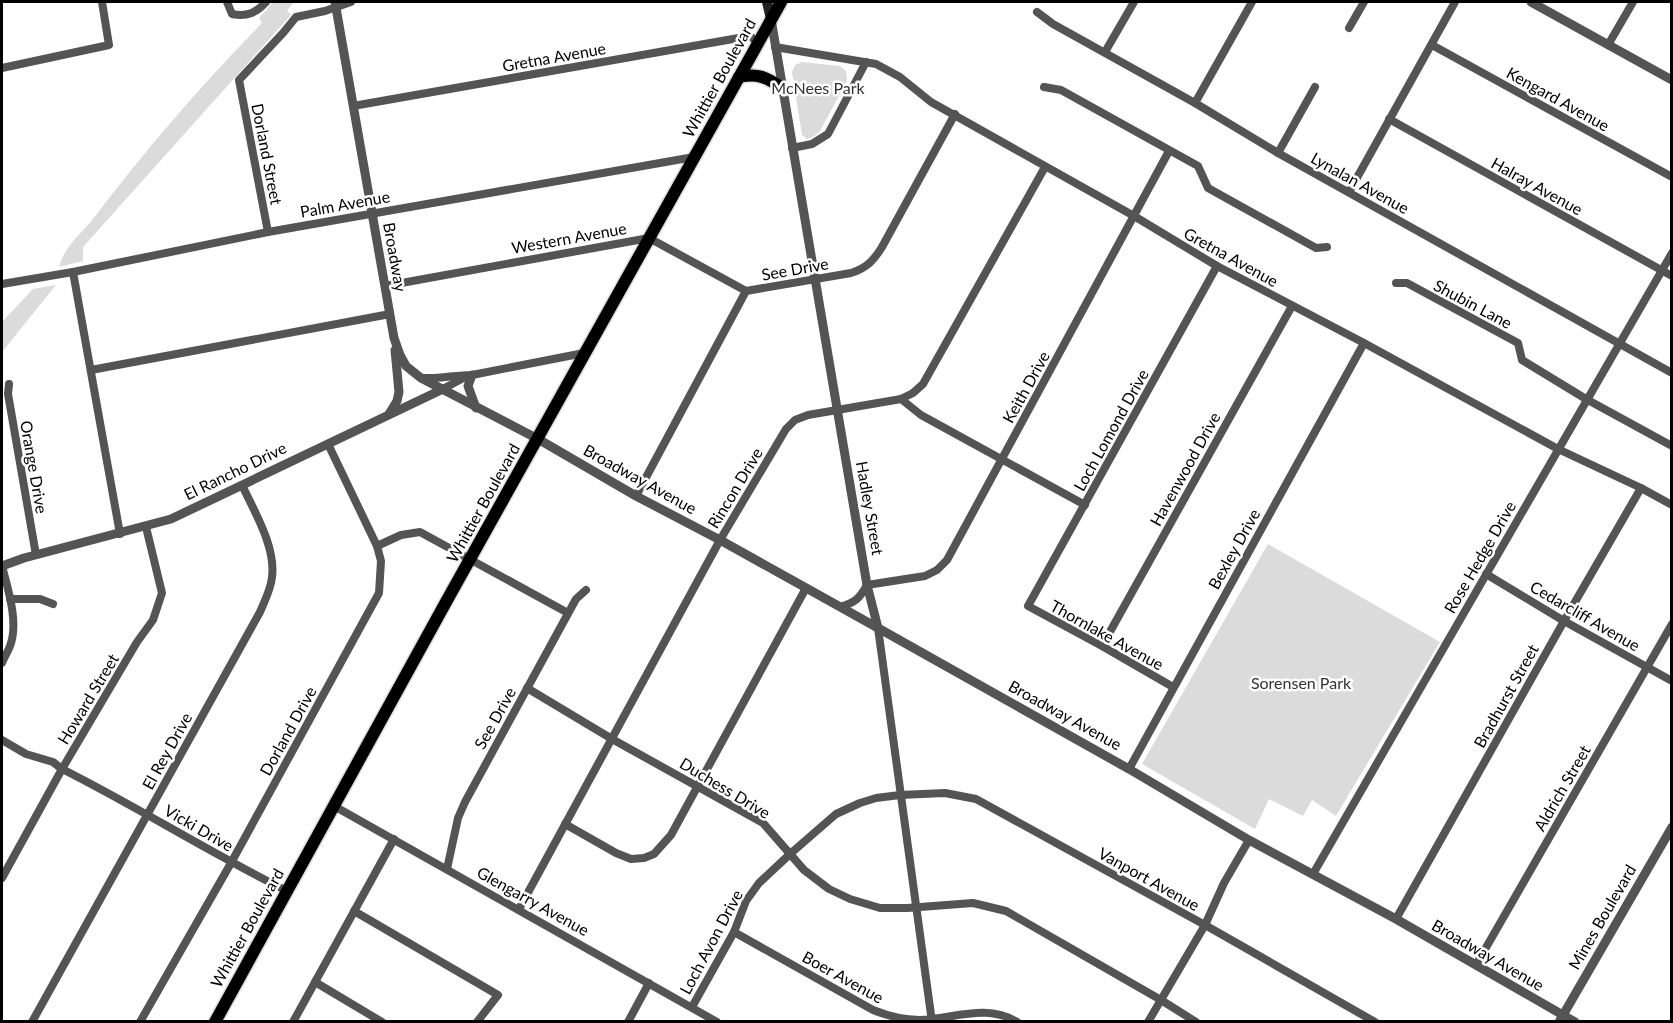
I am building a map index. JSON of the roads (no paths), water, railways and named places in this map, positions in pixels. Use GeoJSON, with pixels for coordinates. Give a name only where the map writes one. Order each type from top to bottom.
{"type":"FeatureCollection","features":[{"type":"Feature","properties":{"kind":"main road","name":"Hadley Street"},"geometry":{"type":"LineString","coordinates":[[767,2],[771,19]]}},
{"type":"Feature","properties":{"kind":"main road","name":"Whittier Boulevard"},"geometry":{"type":"LineString","coordinates":[[215,1022],[584,353],[781,2]]}},
{"type":"Feature","properties":{"kind":"main road"},"geometry":{"type":"LineString","coordinates":[[739,77],[752,74],[768,78],[782,88]]}},
{"type":"Feature","properties":{"kind":"street"},"geometry":{"type":"LineString","coordinates":[[2,68],[109,45],[102,2]]}},
{"type":"Feature","properties":{"kind":"street"},"geometry":{"type":"LineString","coordinates":[[227,2],[232,15],[241,16],[256,12],[266,2]]}},
{"type":"Feature","properties":{"kind":"street"},"geometry":{"type":"LineString","coordinates":[[336,4],[351,2]]}},
{"type":"Feature","properties":{"kind":"street"},"geometry":{"type":"LineString","coordinates":[[1105,52],[1134,2]]}},
{"type":"Feature","properties":{"kind":"street"},"geometry":{"type":"LineString","coordinates":[[1195,103],[1252,2]]}},
{"type":"Feature","properties":{"kind":"street"},"geometry":{"type":"LineString","coordinates":[[1349,28],[1364,2]]}},
{"type":"Feature","properties":{"kind":"street"},"geometry":{"type":"LineString","coordinates":[[1348,192],[1455,2]]}},
{"type":"Feature","properties":{"kind":"street"},"geometry":{"type":"LineString","coordinates":[[1531,2],[1671,80]]}},
{"type":"Feature","properties":{"kind":"street"},"geometry":{"type":"LineString","coordinates":[[1608,45],[1633,2]]}},
{"type":"Feature","properties":{"kind":"street","name":"Dorland Street"},"geometry":{"type":"LineString","coordinates":[[268,232],[239,80],[296,17],[325,11],[336,4]]}},
{"type":"Feature","properties":{"kind":"street","name":"Broadway"},"geometry":{"type":"LineString","coordinates":[[336,4],[394,338],[400,355],[406,366],[421,378],[538,439]]}},
{"type":"Feature","properties":{"kind":"street","name":"Lynalan Avenue"},"geometry":{"type":"LineString","coordinates":[[1037,12],[1053,24],[1195,103],[1278,153],[1671,373]]}},
{"type":"Feature","properties":{"kind":"street","name":"Hadley Street"},"geometry":{"type":"LineString","coordinates":[[771,19],[867,585],[878,628],[932,1020]]}},
{"type":"Feature","properties":{"kind":"street","name":"Gretna Avenue"},"geometry":{"type":"LineString","coordinates":[[353,106],[748,36],[758,43]]}},
{"type":"Feature","properties":{"kind":"street","name":"Kengard Avenue"},"geometry":{"type":"LineString","coordinates":[[1432,45],[1671,177]]}},
{"type":"Feature","properties":{"kind":"street","name":"Gretna Avenue"},"geometry":{"type":"LineString","coordinates":[[775,47],[876,64],[900,77],[931,102],[1134,216],[1217,266],[1558,449],[1641,488],[1671,505]]}},
{"type":"Feature","properties":{"kind":"street"},"geometry":{"type":"LineString","coordinates":[[792,148],[812,144],[828,134],[866,62]]}},
{"type":"Feature","properties":{"kind":"street"},"geometry":{"type":"LineString","coordinates":[[1044,87],[1060,90],[1198,166],[1208,188],[1316,248],[1327,247]]}},
{"type":"Feature","properties":{"kind":"street"},"geometry":{"type":"LineString","coordinates":[[1278,153],[1315,87]]}},
{"type":"Feature","properties":{"kind":"street","name":"See Drive"},"geometry":{"type":"LineString","coordinates":[[636,496],[746,291],[860,270],[874,259],[955,114]]}},
{"type":"Feature","properties":{"kind":"street","name":"Halray Avenue"},"geometry":{"type":"LineString","coordinates":[[1389,120],[1671,276]]}},
{"type":"Feature","properties":{"kind":"street","name":"Keith Drive"},"geometry":{"type":"LineString","coordinates":[[867,585],[925,576],[937,570],[947,560],[1169,151]]}},
{"type":"Feature","properties":{"kind":"street","name":"Palm Avenue"},"geometry":{"type":"LineString","coordinates":[[2,285],[268,232],[694,157]]}},
{"type":"Feature","properties":{"kind":"street","name":"Rincon Drive"},"geometry":{"type":"LineString","coordinates":[[519,909],[720,540],[786,429],[795,420],[808,415],[901,399],[913,393],[922,384],[930,374],[1045,167]]}},
{"type":"Feature","properties":{"kind":"street","name":"Western Avenue"},"geometry":{"type":"LineString","coordinates":[[385,286],[650,238],[746,291]]}},
{"type":"Feature","properties":{"kind":"street","name":"Rose Hedge Drive"},"geometry":{"type":"LineString","coordinates":[[1313,874],[1671,253]]}},
{"type":"Feature","properties":{"kind":"street","name":"Loch Lomond Drive"},"geometry":{"type":"LineString","coordinates":[[1028,606],[1217,266]]}},
{"type":"Feature","properties":{"kind":"street"},"geometry":{"type":"LineString","coordinates":[[74,272],[120,534]]}},
{"type":"Feature","properties":{"kind":"street","name":"Shubin Lane"},"geometry":{"type":"LineString","coordinates":[[1396,283],[1407,283],[1518,343],[1522,360],[1671,446]]}},
{"type":"Feature","properties":{"kind":"street","name":"Havenwood Drive"},"geometry":{"type":"LineString","coordinates":[[1101,646],[1292,306]]}},
{"type":"Feature","properties":{"kind":"street"},"geometry":{"type":"LineString","coordinates":[[91,370],[390,314]]}},
{"type":"Feature","properties":{"kind":"street"},"geometry":{"type":"LineString","coordinates":[[388,415],[397,401],[399,392],[394,338]]}},
{"type":"Feature","properties":{"kind":"street","name":"Bexley Drive"},"geometry":{"type":"LineString","coordinates":[[1129,769],[1364,343]]}},
{"type":"Feature","properties":{"kind":"street","name":"El Rancho Drive"},"geometry":{"type":"LineString","coordinates":[[421,378],[438,379],[471,375],[584,353]]}},
{"type":"Feature","properties":{"kind":"street"},"geometry":{"type":"LineString","coordinates":[[471,375],[468,386],[476,408]]}},
{"type":"Feature","properties":{"kind":"street","name":"El Rancho Drive"},"geometry":{"type":"LineString","coordinates":[[2,566],[171,519],[471,375]]}},
{"type":"Feature","properties":{"kind":"street","name":"Orange Drive"},"geometry":{"type":"LineString","coordinates":[[9,384],[8,394],[36,555]]}},
{"type":"Feature","properties":{"kind":"street"},"geometry":{"type":"LineString","coordinates":[[901,399],[921,415],[1085,504]]}},
{"type":"Feature","properties":{"kind":"street","name":"Broadway Avenue"},"geometry":{"type":"LineString","coordinates":[[538,439],[636,496],[720,540],[1129,769],[1249,840],[1396,919],[1561,1018],[1575,1022]]}},
{"type":"Feature","properties":{"kind":"street","name":"Dorland Drive"},"geometry":{"type":"LineString","coordinates":[[140,1022],[231,863],[379,593],[381,561],[377,546],[328,444]]}},
{"type":"Feature","properties":{"kind":"street","name":"El Rey Drive"},"geometry":{"type":"LineString","coordinates":[[32,1022],[269,592],[273,576],[273,560],[242,485]]}},
{"type":"Feature","properties":{"kind":"street","name":"Bradhurst Street"},"geometry":{"type":"LineString","coordinates":[[1396,919],[1641,488]]}},
{"type":"Feature","properties":{"kind":"street","name":"Howard Street"},"geometry":{"type":"LineString","coordinates":[[2,878],[62,769],[137,642],[153,620],[162,593],[146,527]]}},
{"type":"Feature","properties":{"kind":"street"},"geometry":{"type":"LineString","coordinates":[[377,546],[402,535],[420,532],[568,613]]}},
{"type":"Feature","properties":{"kind":"street"},"geometry":{"type":"LineString","coordinates":[[2,566],[10,599],[13,632],[10,646],[2,663]]}},
{"type":"Feature","properties":{"kind":"street","name":"Cedarcliff Avenue"},"geometry":{"type":"LineString","coordinates":[[1486,574],[1671,681]]}},
{"type":"Feature","properties":{"kind":"street"},"geometry":{"type":"LineString","coordinates":[[840,607],[854,603],[867,585]]}},
{"type":"Feature","properties":{"kind":"street"},"geometry":{"type":"LineString","coordinates":[[565,824],[631,859],[654,854],[671,835],[806,588]]}},
{"type":"Feature","properties":{"kind":"street","name":"See Drive"},"geometry":{"type":"LineString","coordinates":[[447,868],[458,818],[465,802],[568,613],[576,599],[586,590]]}},
{"type":"Feature","properties":{"kind":"street"},"geometry":{"type":"LineString","coordinates":[[10,599],[40,598],[53,604]]}},
{"type":"Feature","properties":{"kind":"street","name":"Thornlake Avenue"},"geometry":{"type":"LineString","coordinates":[[1028,606],[1173,687]]}},
{"type":"Feature","properties":{"kind":"street","name":"Aldrich Street"},"geometry":{"type":"LineString","coordinates":[[1476,965],[1671,624]]}},
{"type":"Feature","properties":{"kind":"street","name":"Duchess Drive"},"geometry":{"type":"LineString","coordinates":[[527,688],[612,739],[764,823],[804,870],[829,889],[850,899],[880,908],[973,903],[1006,911],[1196,1022]]}},
{"type":"Feature","properties":{"kind":"street","name":"Vicki Drive"},"geometry":{"type":"LineString","coordinates":[[2,740],[27,754],[52,762],[148,814],[231,863],[286,891]]}},
{"type":"Feature","properties":{"kind":"street","name":"Vanport Avenue"},"geometry":{"type":"LineString","coordinates":[[900,795],[945,793],[976,799],[1375,1022]]}},
{"type":"Feature","properties":{"kind":"street","name":"Loch Avon Drive"},"geometry":{"type":"LineString","coordinates":[[692,1007],[734,932],[746,901],[759,883],[836,814],[876,798],[900,795]]}},
{"type":"Feature","properties":{"kind":"street","name":"Glengarry Avenue"},"geometry":{"type":"LineString","coordinates":[[334,806],[717,1022]]}},
{"type":"Feature","properties":{"kind":"street","name":"Mines Boulevard"},"geometry":{"type":"LineString","coordinates":[[1561,1018],[1671,827]]}},
{"type":"Feature","properties":{"kind":"street"},"geometry":{"type":"LineString","coordinates":[[293,1022],[394,839]]}},
{"type":"Feature","properties":{"kind":"street"},"geometry":{"type":"LineString","coordinates":[[1148,1022],[1205,925],[1224,883],[1249,840]]}},
{"type":"Feature","properties":{"kind":"street"},"geometry":{"type":"LineString","coordinates":[[354,911],[498,995],[477,1022]]}},
{"type":"Feature","properties":{"kind":"street","name":"Boer Avenue"},"geometry":{"type":"LineString","coordinates":[[734,932],[873,1010],[901,1018],[922,1020],[980,1012],[998,1014],[1017,1022]]}},
{"type":"Feature","properties":{"kind":"street"},"geometry":{"type":"LineString","coordinates":[[315,982],[382,1022]]}},
{"type":"Feature","properties":{"kind":"street"},"geometry":{"type":"LineString","coordinates":[[628,1022],[649,983]]}},
{"type":"Feature","properties":{"kind":"park label","name":"McNees Park"},"geometry":{"type":"Point","coordinates":[818,88]}},
{"type":"Feature","properties":{"kind":"park label","name":"Sorensen Park"},"geometry":{"type":"Point","coordinates":[1301,683]}}]}
